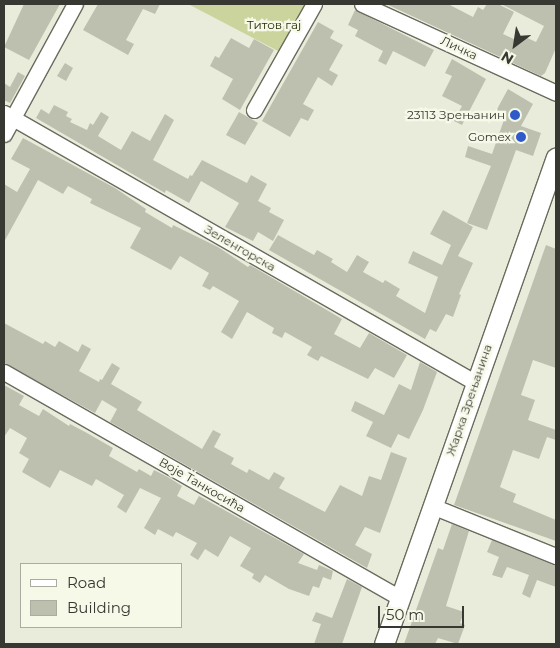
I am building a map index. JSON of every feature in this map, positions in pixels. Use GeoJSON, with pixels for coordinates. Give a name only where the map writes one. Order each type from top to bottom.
{"type":"FeatureCollection","features":[{"type":"Feature","properties":{"kind":"main road","name":"Жарка Зрењанина"},"geometry":{"type":"LineString","coordinates":[[384,644],[556,157]]}},
{"type":"Feature","properties":{"kind":"street"},"geometry":{"type":"LineString","coordinates":[[4,134],[8,115],[75,4]]}},
{"type":"Feature","properties":{"kind":"street"},"geometry":{"type":"LineString","coordinates":[[254,110],[314,4]]}},
{"type":"Feature","properties":{"kind":"street","name":"Личка"},"geometry":{"type":"LineString","coordinates":[[362,4],[556,93]]}},
{"type":"Feature","properties":{"kind":"street","name":"Зеленгорска"},"geometry":{"type":"LineString","coordinates":[[8,115],[476,382]]}},
{"type":"Feature","properties":{"kind":"street","name":"Воје Танкосића"},"geometry":{"type":"LineString","coordinates":[[4,372],[400,598]]}},
{"type":"Feature","properties":{"kind":"street"},"geometry":{"type":"LineString","coordinates":[[432,506],[556,556]]}},
{"type":"Feature","properties":{"kind":"green space","name":"Титов гај"},"geometry":{"type":"Polygon","coordinates":[[[188,4],[310,4],[282,53],[188,4]]]}},
{"type":"Feature","properties":{"kind":"building"},"geometry":{"type":"Polygon","coordinates":[[[24,4],[60,4],[29,60],[4,47],[24,4]]]}},
{"type":"Feature","properties":{"kind":"building"},"geometry":{"type":"Polygon","coordinates":[[[98,4],[160,4],[155,14],[143,9],[126,40],[134,44],[128,55],[83,30],[98,4]]]}},
{"type":"Feature","properties":{"kind":"building"},"geometry":{"type":"Polygon","coordinates":[[[386,4],[448,4],[473,17],[478,7],[483,10],[487,4],[498,4],[514,12],[503,34],[520,42],[523,36],[536,42],[544,26],[501,4],[556,4],[556,48],[545,73],[541,76],[386,4]]]}},
{"type":"Feature","properties":{"kind":"building"},"geometry":{"type":"Polygon","coordinates":[[[355,10],[434,50],[425,67],[393,51],[386,65],[378,61],[383,51],[355,36],[358,30],[348,25],[355,10]]]}},
{"type":"Feature","properties":{"kind":"building"},"geometry":{"type":"Polygon","coordinates":[[[318,22],[334,31],[330,38],[343,45],[329,70],[338,75],[332,86],[318,77],[303,104],[314,110],[308,121],[301,118],[290,137],[262,121],[318,22]]]}},
{"type":"Feature","properties":{"kind":"building"},"geometry":{"type":"Polygon","coordinates":[[[231,38],[249,48],[254,39],[274,50],[240,110],[222,99],[233,79],[210,66],[215,56],[219,58],[231,38]]]}},
{"type":"Feature","properties":{"kind":"building"},"geometry":{"type":"Polygon","coordinates":[[[452,59],[486,79],[462,125],[454,121],[462,106],[442,96],[452,76],[445,73],[452,59]]]}},
{"type":"Feature","properties":{"kind":"building"},"geometry":{"type":"Polygon","coordinates":[[[65,63],[73,68],[66,81],[57,76],[65,63]]]}},
{"type":"Feature","properties":{"kind":"building"},"geometry":{"type":"Polygon","coordinates":[[[18,72],[25,76],[10,103],[4,100],[4,83],[10,87],[18,72]]]}},
{"type":"Feature","properties":{"kind":"building"},"geometry":{"type":"Polygon","coordinates":[[[508,89],[533,104],[521,126],[541,133],[533,156],[516,150],[487,230],[467,223],[491,166],[465,157],[468,146],[492,154],[505,117],[496,111],[508,89]]]}},
{"type":"Feature","properties":{"kind":"building"},"geometry":{"type":"Polygon","coordinates":[[[54,105],[68,112],[66,116],[72,119],[70,122],[87,130],[90,123],[93,125],[101,112],[109,117],[98,136],[121,150],[132,131],[150,141],[165,114],[174,120],[153,160],[188,179],[202,160],[247,183],[251,175],[267,184],[258,201],[271,208],[269,212],[284,220],[273,241],[258,232],[253,241],[225,227],[239,203],[201,181],[189,203],[166,190],[165,193],[36,118],[41,109],[49,114],[54,105]]]}},
{"type":"Feature","properties":{"kind":"building"},"geometry":{"type":"Polygon","coordinates":[[[239,112],[258,123],[245,145],[226,135],[239,112]]]}},
{"type":"Feature","properties":{"kind":"building"},"geometry":{"type":"Polygon","coordinates":[[[23,138],[115,188],[146,209],[145,212],[172,228],[173,225],[218,247],[248,267],[250,265],[342,319],[334,334],[360,348],[369,333],[407,355],[394,378],[375,368],[368,379],[321,356],[318,361],[307,355],[312,347],[285,332],[282,338],[272,333],[274,328],[247,312],[232,339],[221,332],[239,301],[213,286],[210,290],[202,286],[209,273],[180,256],[171,270],[130,248],[141,228],[90,203],[92,199],[68,186],[63,194],[38,180],[4,242],[4,184],[17,192],[30,169],[11,159],[23,138]]]}},
{"type":"Feature","properties":{"kind":"building"},"geometry":{"type":"Polygon","coordinates":[[[443,210],[473,227],[458,256],[473,263],[459,294],[461,295],[453,317],[446,314],[436,332],[430,329],[425,339],[269,250],[278,235],[314,255],[317,250],[333,259],[331,262],[347,272],[357,255],[369,262],[363,272],[383,283],[385,280],[400,289],[396,296],[425,313],[438,277],[408,263],[413,251],[442,265],[451,245],[430,234],[443,210]]]}},
{"type":"Feature","properties":{"kind":"building"},"geometry":{"type":"Polygon","coordinates":[[[546,245],[556,249],[556,368],[533,360],[521,395],[535,400],[528,420],[556,430],[556,440],[547,437],[539,459],[513,450],[500,487],[516,494],[513,502],[556,520],[556,541],[454,505],[546,245]]]}},
{"type":"Feature","properties":{"kind":"building"},"geometry":{"type":"Polygon","coordinates":[[[4,323],[43,344],[45,341],[55,347],[59,341],[78,352],[82,344],[91,349],[79,371],[99,382],[112,363],[120,368],[111,384],[142,402],[137,410],[202,449],[213,430],[221,434],[214,447],[234,458],[231,464],[247,473],[249,469],[269,480],[274,472],[285,478],[279,488],[325,512],[340,485],[362,496],[369,476],[381,480],[391,452],[407,458],[380,533],[365,527],[355,545],[372,554],[367,568],[110,422],[117,409],[102,400],[95,413],[4,363],[4,323]]]}},
{"type":"Feature","properties":{"kind":"building"},"geometry":{"type":"Polygon","coordinates":[[[420,362],[437,372],[423,410],[409,439],[398,434],[391,448],[366,436],[373,422],[351,411],[355,401],[384,415],[399,384],[411,390],[420,362]]]}},
{"type":"Feature","properties":{"kind":"building"},"geometry":{"type":"Polygon","coordinates":[[[4,385],[24,396],[19,405],[39,416],[43,409],[69,426],[70,424],[87,433],[113,448],[109,456],[137,472],[139,469],[151,476],[154,470],[168,477],[182,486],[177,496],[194,505],[199,496],[304,554],[298,563],[317,570],[319,565],[333,571],[331,580],[323,577],[319,588],[313,586],[309,596],[289,589],[265,575],[260,583],[252,578],[254,574],[240,566],[251,548],[230,536],[218,557],[205,549],[198,560],[190,555],[197,543],[176,532],[173,537],[158,529],[155,535],[144,528],[161,498],[140,488],[126,513],[117,507],[124,495],[96,479],[92,486],[60,470],[50,488],[22,472],[29,459],[19,453],[27,438],[10,428],[4,437],[4,385]]]}},
{"type":"Feature","properties":{"kind":"building"},"geometry":{"type":"Polygon","coordinates":[[[452,524],[469,531],[446,606],[464,612],[460,623],[465,625],[458,644],[438,638],[435,644],[404,644],[438,548],[443,550],[452,524]]]}},
{"type":"Feature","properties":{"kind":"building"},"geometry":{"type":"Polygon","coordinates":[[[492,540],[556,566],[556,587],[537,580],[530,598],[522,594],[529,575],[507,567],[502,578],[492,575],[499,557],[487,552],[492,540]]]}},
{"type":"Feature","properties":{"kind":"building"},"geometry":{"type":"Polygon","coordinates":[[[347,579],[362,587],[342,644],[314,644],[321,624],[312,621],[316,612],[332,618],[347,579]]]}},
{"type":"Feature","properties":{"kind":"place","name":"23113 Зрењанин"},"geometry":{"type":"Point","coordinates":[515,115]}},
{"type":"Feature","properties":{"kind":"place","name":"Gomex"},"geometry":{"type":"Point","coordinates":[521,137]}}]}
